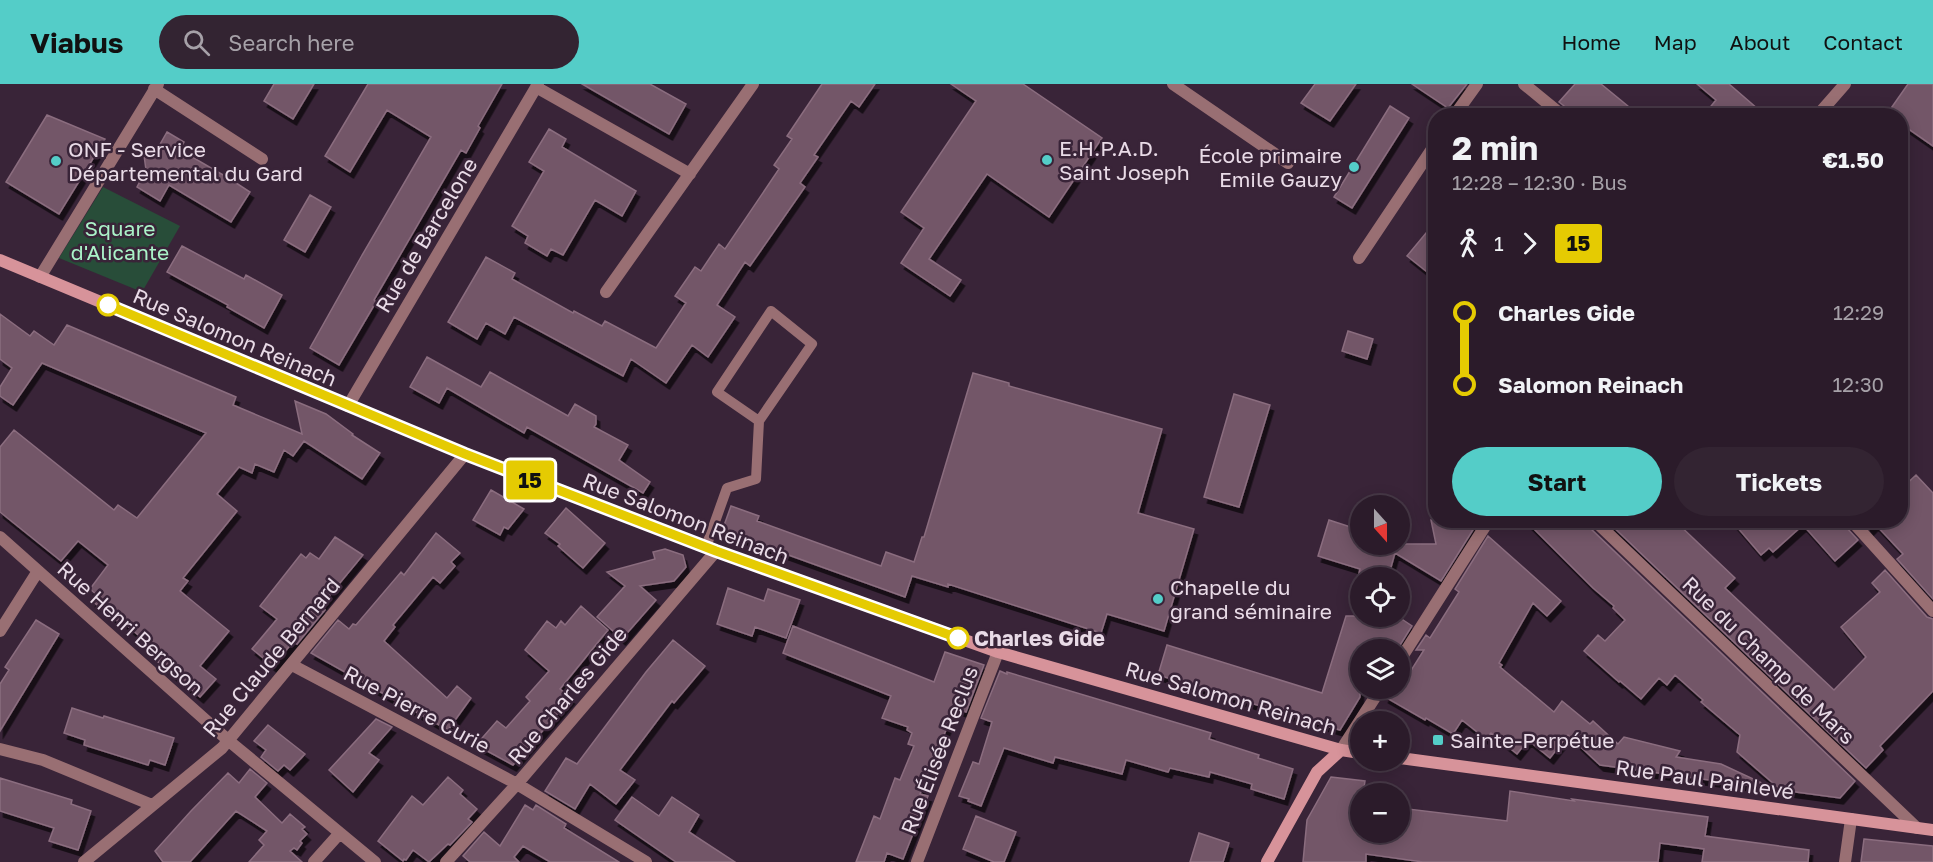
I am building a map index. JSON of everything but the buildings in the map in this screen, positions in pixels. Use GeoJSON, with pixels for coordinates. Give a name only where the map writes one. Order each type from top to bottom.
{"type":"FeatureCollection","features":[{"type":"Feature","properties":{"kind":"street"},"geometry":{"type":"LineString","coordinates":[[606,292],[753,84]]}},
{"type":"Feature","properties":{"kind":"street"},"geometry":{"type":"LineString","coordinates":[[1173,84],[1288,163]]}},
{"type":"Feature","properties":{"kind":"street"},"geometry":{"type":"LineString","coordinates":[[1460,108],[1477,84]]}},
{"type":"Feature","properties":{"kind":"street"},"geometry":{"type":"LineString","coordinates":[[1524,84],[1553,108]]}},
{"type":"Feature","properties":{"kind":"street"},"geometry":{"type":"LineString","coordinates":[[1824,108],[1845,84]]}},
{"type":"Feature","properties":{"kind":"street"},"geometry":{"type":"LineString","coordinates":[[537,85],[690,174]]}},
{"type":"Feature","properties":{"kind":"street","name":"Rue de Barcelone"},"geometry":{"type":"LineString","coordinates":[[348,406],[537,85]]}},
{"type":"Feature","properties":{"kind":"street"},"geometry":{"type":"LineString","coordinates":[[40,277],[47,262],[156,87],[262,159]]}},
{"type":"Feature","properties":{"kind":"street"},"geometry":{"type":"LineString","coordinates":[[1359,258],[1428,156]]}},
{"type":"Feature","properties":{"kind":"street","name":"Rue Salomon Reinach"},"geometry":{"type":"LineString","coordinates":[[0,260],[465,454],[711,549],[998,652],[1341,750]]}},
{"type":"Feature","properties":{"kind":"street","name":"Rue Claude Bernard"},"geometry":{"type":"LineString","coordinates":[[84,862],[229,741],[465,454]]}},
{"type":"Feature","properties":{"kind":"street"},"geometry":{"type":"LineString","coordinates":[[1410,644],[1484,528]]}},
{"type":"Feature","properties":{"kind":"street","name":"Rue du Champ de Mars"},"geometry":{"type":"LineString","coordinates":[[1602,528],[1917,828]]}},
{"type":"Feature","properties":{"kind":"street"},"geometry":{"type":"LineString","coordinates":[[1858,528],[1933,611]]}},
{"type":"Feature","properties":{"kind":"street","name":"Rue Henri Bergson"},"geometry":{"type":"LineString","coordinates":[[0,537],[229,741],[375,862]]}},
{"type":"Feature","properties":{"kind":"street","name":"Rue Charles Gide"},"geometry":{"type":"LineString","coordinates":[[446,862],[518,784],[711,549]]}},
{"type":"Feature","properties":{"kind":"street"},"geometry":{"type":"LineString","coordinates":[[0,631],[39,571]]}},
{"type":"Feature","properties":{"kind":"street","name":"Rue Élisée Reclus"},"geometry":{"type":"LineString","coordinates":[[917,862],[998,652]]}},
{"type":"Feature","properties":{"kind":"street","name":"Rue Pierre Curie"},"geometry":{"type":"LineString","coordinates":[[292,665],[518,784],[646,862]]}},
{"type":"Feature","properties":{"kind":"street"},"geometry":{"type":"LineString","coordinates":[[1267,862],[1317,772],[1341,750],[1374,699]]}},
{"type":"Feature","properties":{"kind":"street"},"geometry":{"type":"LineString","coordinates":[[0,749],[43,760],[152,805]]}},
{"type":"Feature","properties":{"kind":"street"},"geometry":{"type":"LineString","coordinates":[[1341,750],[1350,751]]}},
{"type":"Feature","properties":{"kind":"street","name":"Rue Paul Painlevé"},"geometry":{"type":"LineString","coordinates":[[1410,759],[1933,830]]}},
{"type":"Feature","properties":{"kind":"street"},"geometry":{"type":"LineString","coordinates":[[1845,862],[1851,819]]}},
{"type":"Feature","properties":{"kind":"street"},"geometry":{"type":"LineString","coordinates":[[314,862],[339,834]]}},
{"type":"Feature","properties":{"kind":"lane"},"geometry":{"type":"LineString","coordinates":[[711,549],[727,488],[756,479],[759,421],[812,344],[771,311],[717,392],[759,421]]}},
{"type":"Feature","properties":{"kind":"green space","name":"Square d'Alicante"},"geometry":{"type":"Polygon","coordinates":[[[103,187],[180,226],[142,292],[59,258],[103,187]]]}},
{"type":"Feature","properties":{"kind":"bus line","name":"15"},"geometry":{"type":"LineString","coordinates":[[108,305],[465,454],[716,551],[958,638]]}},
{"type":"Feature","properties":{"kind":"place","name":"E.H.P.A.D. Saint Joseph"},"geometry":{"type":"Point","coordinates":[1047,160]}},
{"type":"Feature","properties":{"kind":"place","name":"ONF - Service Départemental du Gard"},"geometry":{"type":"Point","coordinates":[56,161]}},
{"type":"Feature","properties":{"kind":"place","name":"École primaire Emile Gauzy"},"geometry":{"type":"Point","coordinates":[1354,167]}},
{"type":"Feature","properties":{"kind":"place","name":"Chapelle du grand séminaire"},"geometry":{"type":"Point","coordinates":[1158,599]}},
{"type":"Feature","properties":{"kind":"place","name":"Charles Gide"},"geometry":{"type":"Point","coordinates":[958,638]}},
{"type":"Feature","properties":{"kind":"place","name":"Sainte-Perpétue"},"geometry":{"type":"Point","coordinates":[1438,740]}}]}
